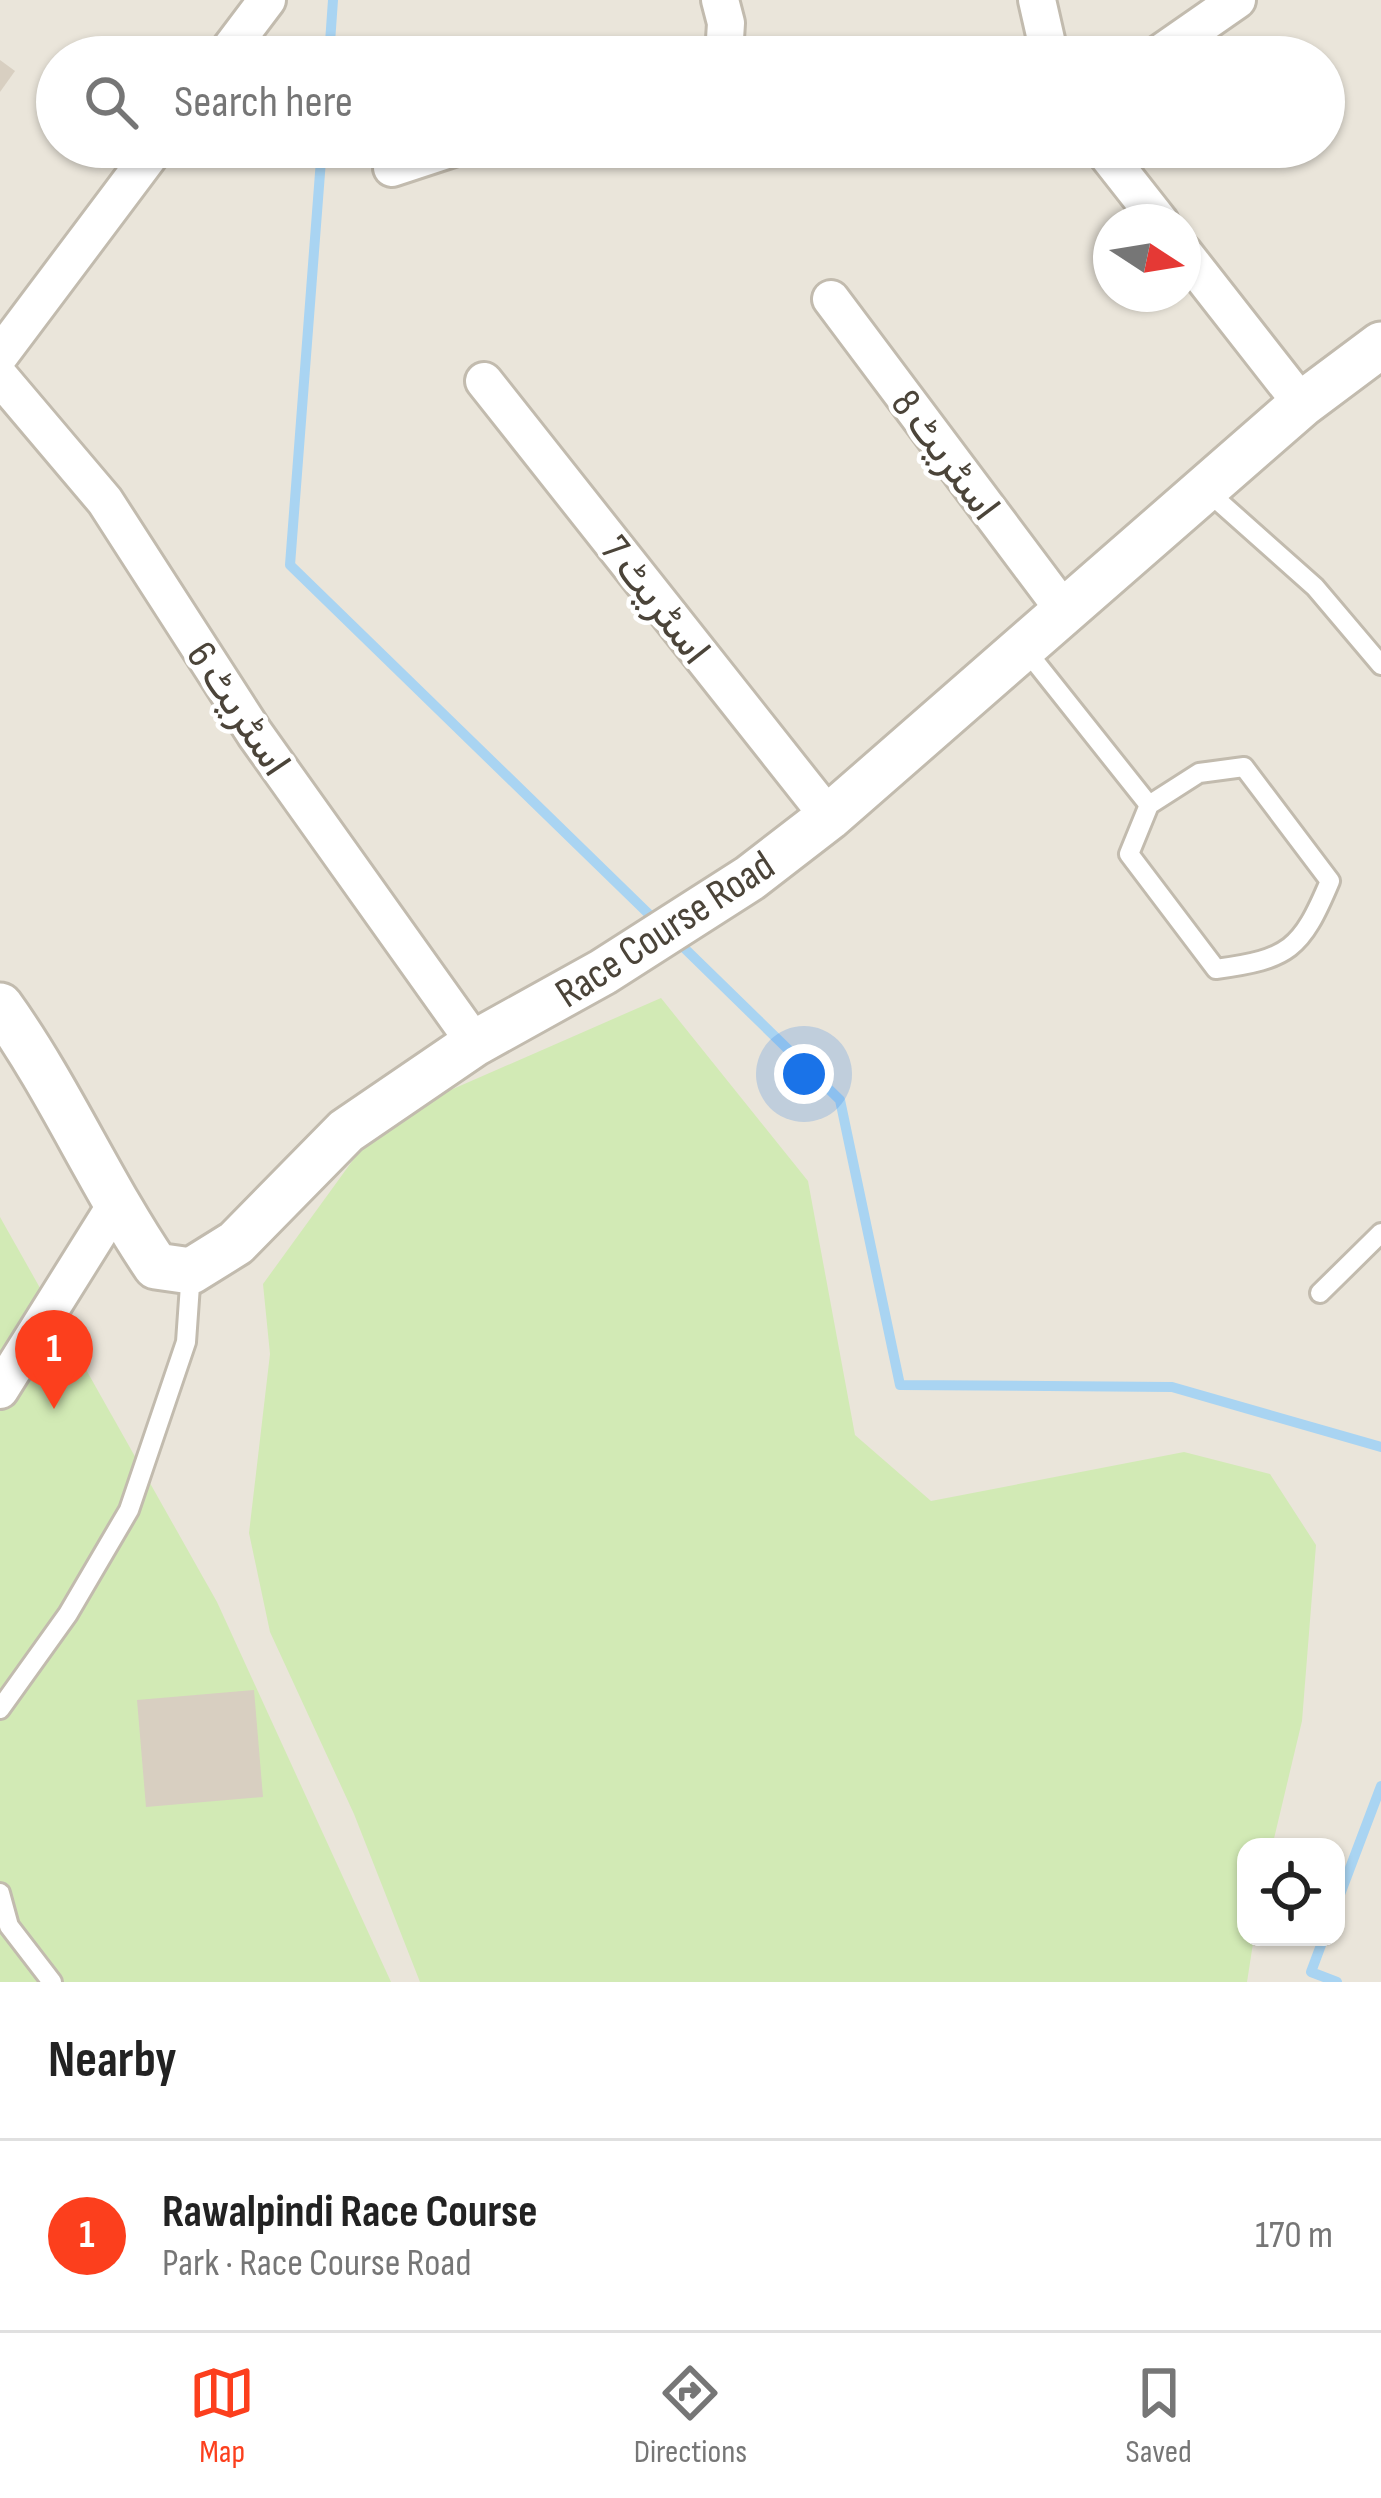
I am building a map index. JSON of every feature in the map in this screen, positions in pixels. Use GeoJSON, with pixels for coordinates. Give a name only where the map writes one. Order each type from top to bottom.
{"type":"FeatureCollection","features":[{"type":"Feature","properties":{"kind":"street"},"geometry":{"type":"LineString","coordinates":[[240,36],[267,0]]}},
{"type":"Feature","properties":{"kind":"street"},"geometry":{"type":"LineString","coordinates":[[720,0],[725,36]]}},
{"type":"Feature","properties":{"kind":"street"},"geometry":{"type":"LineString","coordinates":[[1037,0],[1045,36]]}},
{"type":"Feature","properties":{"kind":"street"},"geometry":{"type":"LineString","coordinates":[[1186,36],[1238,0]]}},
{"type":"Feature","properties":{"kind":"street"},"geometry":{"type":"LineString","coordinates":[[0,355],[140,168]]}},
{"type":"Feature","properties":{"kind":"street"},"geometry":{"type":"LineString","coordinates":[[1118,168],[1146,204]]}},
{"type":"Feature","properties":{"kind":"street"},"geometry":{"type":"LineString","coordinates":[[1201,275],[1302,404]]}},
{"type":"Feature","properties":{"kind":"street","name":"اسٹریٹ 8"},"geometry":{"type":"LineString","coordinates":[[832,299],[1063,609]]}},
{"type":"Feature","properties":{"kind":"street","name":"Race Course Road"},"geometry":{"type":"LineString","coordinates":[[191,1271],[236,1243],[346,1131],[476,1043],[604,972],[751,878],[829,817],[1302,404],[1381,345]]}},
{"type":"Feature","properties":{"kind":"street","name":"اسٹریٹ 6"},"geometry":{"type":"LineString","coordinates":[[0,377],[105,502],[255,734],[476,1043]]}},
{"type":"Feature","properties":{"kind":"street","name":"اسٹریٹ 7"},"geometry":{"type":"LineString","coordinates":[[484,381],[829,817]]}},
{"type":"Feature","properties":{"kind":"street"},"geometry":{"type":"LineString","coordinates":[[0,1006],[28,1044],[115,1206],[156,1266],[191,1271]]}},
{"type":"Feature","properties":{"kind":"street"},"geometry":{"type":"LineString","coordinates":[[0,1390],[115,1206]]}},
{"type":"Feature","properties":{"kind":"lane"},"geometry":{"type":"LineString","coordinates":[[1206,490],[1315,587],[1381,665]]}},
{"type":"Feature","properties":{"kind":"lane"},"geometry":{"type":"LineString","coordinates":[[1022,645],[1149,805]]}},
{"type":"Feature","properties":{"kind":"lane"},"geometry":{"type":"LineString","coordinates":[[1244,767],[1330,881],[1310,930],[1268,962],[1216,969],[1129,854],[1149,805],[1199,773],[1244,767]]}},
{"type":"Feature","properties":{"kind":"lane"},"geometry":{"type":"LineString","coordinates":[[1319,1293],[1381,1233]]}},
{"type":"Feature","properties":{"kind":"lane"},"geometry":{"type":"LineString","coordinates":[[0,1709],[68,1614],[128,1510],[186,1342],[191,1271]]}},
{"type":"Feature","properties":{"kind":"lane"},"geometry":{"type":"LineString","coordinates":[[0,1893],[9,1926],[52,1982]]}},
{"type":"Feature","properties":{"kind":"shaded area"},"geometry":{"type":"Polygon","coordinates":[[[0,0],[1381,0],[1381,1982],[0,1982],[0,0]]]}},
{"type":"Feature","properties":{"kind":"green space"},"geometry":{"type":"Polygon","coordinates":[[[661,998],[808,1181],[855,1435],[931,1501],[1184,1452],[1270,1474],[1316,1545],[1302,1721],[1274,1838],[1237,1838],[1237,1946],[1253,1946],[1247,1982],[420,1982],[354,1814],[270,1632],[249,1533],[270,1354],[263,1284],[382,1120],[661,998]]]}},
{"type":"Feature","properties":{"kind":"green space"},"geometry":{"type":"Polygon","coordinates":[[[0,1217],[217,1602],[391,1982],[0,1982],[0,1217]]]}},
{"type":"Feature","properties":{"kind":"building"},"geometry":{"type":"Polygon","coordinates":[[[0,60],[15,71],[0,92],[0,60]]]}},
{"type":"Feature","properties":{"kind":"building"},"geometry":{"type":"Polygon","coordinates":[[[254,1690],[263,1797],[146,1807],[137,1700],[254,1690]]]}},
{"type":"Feature","properties":{"kind":"waterway"},"geometry":{"type":"LineString","coordinates":[[330,36],[333,0]]}},
{"type":"Feature","properties":{"kind":"waterway"},"geometry":{"type":"LineString","coordinates":[[320,168],[290,565],[658,923]]}},
{"type":"Feature","properties":{"kind":"waterway"},"geometry":{"type":"LineString","coordinates":[[676,940],[840,1100],[900,1385],[1172,1387],[1381,1447]]}},
{"type":"Feature","properties":{"kind":"waterway"},"geometry":{"type":"LineString","coordinates":[[1345,1881],[1381,1786]]}},
{"type":"Feature","properties":{"kind":"waterway"},"geometry":{"type":"LineString","coordinates":[[1321,1946],[1311,1972],[1337,1982]]}},
{"type":"Feature","properties":{"kind":"place","name":"Rawalpindi Race Course"},"geometry":{"type":"Point","coordinates":[54,1409]}}]}
